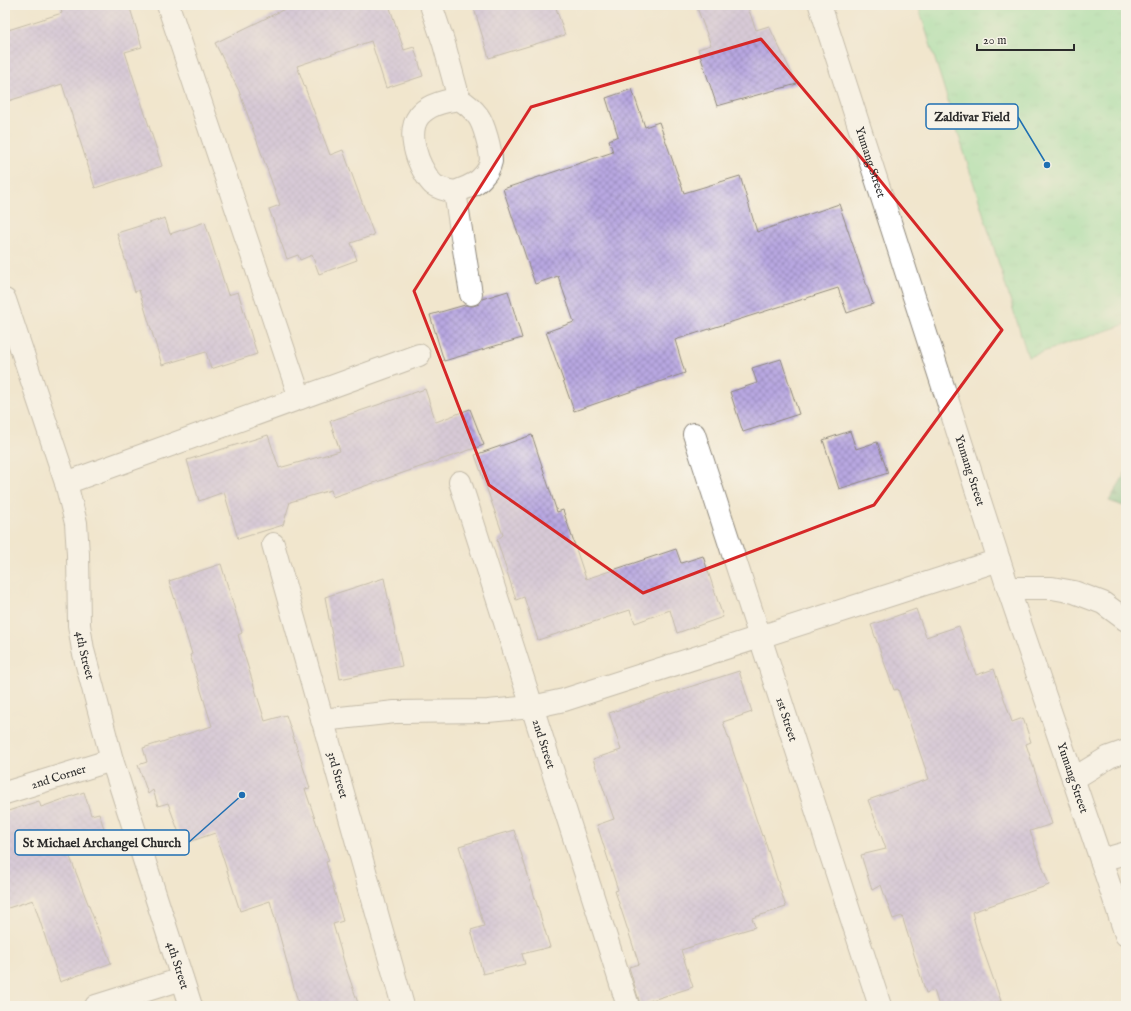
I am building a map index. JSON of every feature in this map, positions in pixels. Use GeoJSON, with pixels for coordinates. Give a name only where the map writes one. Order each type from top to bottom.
{"type":"FeatureCollection","features":[{"type":"Feature","properties":{"kind":"street"},"geometry":{"type":"LineString","coordinates":[[168,5],[300,398]]}},
{"type":"Feature","properties":{"kind":"street"},"geometry":{"type":"LineString","coordinates":[[431,5],[444,44],[459,99]]}},
{"type":"Feature","properties":{"kind":"street","name":"Yumang Street"},"geometry":{"type":"LineString","coordinates":[[820,5],[1008,588],[1126,935]]}},
{"type":"Feature","properties":{"kind":"street"},"geometry":{"type":"LineString","coordinates":[[459,99],[470,106],[479,117],[490,150],[491,162],[484,175],[474,184],[455,192],[435,185],[422,169],[414,148],[413,130],[418,116],[425,110],[433,105],[445,101],[459,99]]}},
{"type":"Feature","properties":{"kind":"street"},"geometry":{"type":"LineString","coordinates":[[455,192],[471,294]]}},
{"type":"Feature","properties":{"kind":"street","name":"4th Street"},"geometry":{"type":"LineString","coordinates":[[5,300],[66,483],[76,523],[79,625],[83,650],[112,760],[191,1006]]}},
{"type":"Feature","properties":{"kind":"street"},"geometry":{"type":"LineString","coordinates":[[66,483],[419,355]]}},
{"type":"Feature","properties":{"kind":"street","name":"1st Street"},"geometry":{"type":"LineString","coordinates":[[694,434],[880,1006]]}},
{"type":"Feature","properties":{"kind":"street","name":"2nd Street"},"geometry":{"type":"LineString","coordinates":[[460,482],[628,1006]]}},
{"type":"Feature","properties":{"kind":"street","name":"3rd Street"},"geometry":{"type":"LineString","coordinates":[[273,544],[403,1006]]}},
{"type":"Feature","properties":{"kind":"street"},"geometry":{"type":"LineString","coordinates":[[322,720],[395,712],[488,711],[532,707],[564,700],[999,560]]}},
{"type":"Feature","properties":{"kind":"street"},"geometry":{"type":"LineString","coordinates":[[1008,588],[1052,588],[1074,592],[1103,603],[1126,620]]}},
{"type":"Feature","properties":{"kind":"street"},"geometry":{"type":"LineString","coordinates":[[1073,779],[1109,757],[1126,751]]}},
{"type":"Feature","properties":{"kind":"street","name":"2nd Corner"},"geometry":{"type":"LineString","coordinates":[[5,793],[112,760]]}},
{"type":"Feature","properties":{"kind":"street"},"geometry":{"type":"LineString","coordinates":[[1101,860],[1126,853]]}},
{"type":"Feature","properties":{"kind":"street"},"geometry":{"type":"LineString","coordinates":[[96,1006],[182,979]]}},
{"type":"Feature","properties":{"kind":"highlighted area"},"geometry":{"type":"Polygon","coordinates":[[[761,39],[874,173],[1002,330],[874,505],[643,593],[489,485],[414,291],[531,107],[761,39]]]}},
{"type":"Feature","properties":{"kind":"green space"},"geometry":{"type":"Polygon","coordinates":[[[918,5],[1126,5],[1126,324],[1028,357],[918,5]]]}},
{"type":"Feature","properties":{"kind":"green space"},"geometry":{"type":"Polygon","coordinates":[[[1126,472],[1126,507],[1109,501],[1126,472]]]}},
{"type":"Feature","properties":{"kind":"building"},"geometry":{"type":"Polygon","coordinates":[[[59,5],[129,5],[142,47],[125,52],[162,166],[95,188],[62,84],[5,102],[5,31],[62,13],[59,5]]]}},
{"type":"Feature","properties":{"kind":"building"},"geometry":{"type":"Polygon","coordinates":[[[293,5],[389,5],[404,50],[414,47],[423,76],[386,88],[371,41],[297,66],[330,155],[343,150],[374,235],[351,243],[357,260],[319,274],[312,255],[300,260],[298,255],[287,259],[269,209],[280,205],[239,91],[215,43],[293,5]]]}},
{"type":"Feature","properties":{"kind":"building"},"geometry":{"type":"Polygon","coordinates":[[[473,5],[555,5],[565,35],[489,58],[473,5]]]}},
{"type":"Feature","properties":{"kind":"building"},"geometry":{"type":"Polygon","coordinates":[[[696,5],[747,5],[756,30],[769,26],[797,84],[717,106],[698,49],[711,45],[696,5]]]}},
{"type":"Feature","properties":{"kind":"building"},"geometry":{"type":"Polygon","coordinates":[[[632,89],[645,127],[659,122],[684,193],[740,176],[757,232],[839,204],[873,304],[847,313],[838,288],[675,340],[685,373],[574,411],[546,332],[574,322],[558,276],[535,284],[503,189],[613,152],[609,140],[618,136],[606,98],[632,89]]]}},
{"type":"Feature","properties":{"kind":"building"},"geometry":{"type":"Polygon","coordinates":[[[165,218],[170,234],[205,222],[228,295],[238,292],[257,354],[211,369],[206,352],[162,365],[139,290],[135,292],[117,233],[165,218]]]}},
{"type":"Feature","properties":{"kind":"building"},"geometry":{"type":"Polygon","coordinates":[[[508,291],[522,338],[444,361],[430,315],[465,305],[473,306],[479,304],[482,299],[508,291]]]}},
{"type":"Feature","properties":{"kind":"building"},"geometry":{"type":"Polygon","coordinates":[[[781,359],[799,414],[743,432],[730,392],[757,383],[752,368],[781,359]]]}},
{"type":"Feature","properties":{"kind":"building"},"geometry":{"type":"Polygon","coordinates":[[[425,389],[436,422],[470,409],[484,445],[333,497],[331,490],[290,502],[283,525],[238,539],[224,492],[199,501],[187,460],[268,435],[279,468],[340,451],[330,421],[425,389]]]}},
{"type":"Feature","properties":{"kind":"building"},"geometry":{"type":"Polygon","coordinates":[[[850,431],[856,449],[877,442],[888,473],[839,489],[823,440],[850,431]]]}},
{"type":"Feature","properties":{"kind":"building"},"geometry":{"type":"Polygon","coordinates":[[[532,435],[557,512],[563,510],[586,579],[676,549],[681,563],[703,556],[723,617],[677,633],[670,610],[635,623],[630,610],[538,640],[524,597],[516,600],[497,540],[503,535],[475,455],[532,435]]]}},
{"type":"Feature","properties":{"kind":"building"},"geometry":{"type":"Polygon","coordinates":[[[221,564],[242,633],[238,635],[265,721],[286,715],[310,788],[305,789],[329,861],[326,862],[343,921],[333,924],[359,1006],[299,1006],[270,901],[240,911],[215,833],[183,844],[168,803],[158,806],[153,790],[148,794],[138,765],[147,762],[143,748],[212,726],[190,655],[192,654],[169,581],[221,564]]]}},
{"type":"Feature","properties":{"kind":"building"},"geometry":{"type":"Polygon","coordinates":[[[384,578],[402,666],[340,679],[325,597],[384,578]]]}},
{"type":"Feature","properties":{"kind":"building"},"geometry":{"type":"Polygon","coordinates":[[[916,609],[926,637],[959,626],[976,675],[994,669],[1012,722],[1023,718],[1031,742],[1026,744],[1052,824],[1030,831],[1049,885],[972,912],[978,935],[1001,1001],[985,1006],[939,1006],[934,990],[926,993],[902,916],[893,919],[881,885],[872,890],[861,855],[886,849],[868,800],[929,779],[898,689],[894,690],[871,625],[916,609]]]}},
{"type":"Feature","properties":{"kind":"building"},"geometry":{"type":"Polygon","coordinates":[[[739,671],[752,712],[723,722],[762,836],[763,835],[786,907],[752,918],[755,927],[681,950],[693,987],[640,1004],[629,967],[639,964],[615,891],[618,890],[597,825],[614,819],[593,759],[621,750],[609,713],[739,671]]]}},
{"type":"Feature","properties":{"kind":"building"},"geometry":{"type":"Polygon","coordinates":[[[84,792],[91,815],[99,813],[109,844],[70,857],[111,963],[60,982],[33,900],[5,909],[5,812],[39,801],[41,807],[84,792]]]}},
{"type":"Feature","properties":{"kind":"building"},"geometry":{"type":"Polygon","coordinates":[[[514,830],[550,947],[522,954],[525,964],[483,974],[471,930],[484,926],[459,846],[514,830]]]}},
{"type":"Feature","properties":{"kind":"place","name":"Zaldivar Field"},"geometry":{"type":"Point","coordinates":[1047,165]}},
{"type":"Feature","properties":{"kind":"place","name":"St Michael Archangel Church"},"geometry":{"type":"Point","coordinates":[242,795]}}]}
